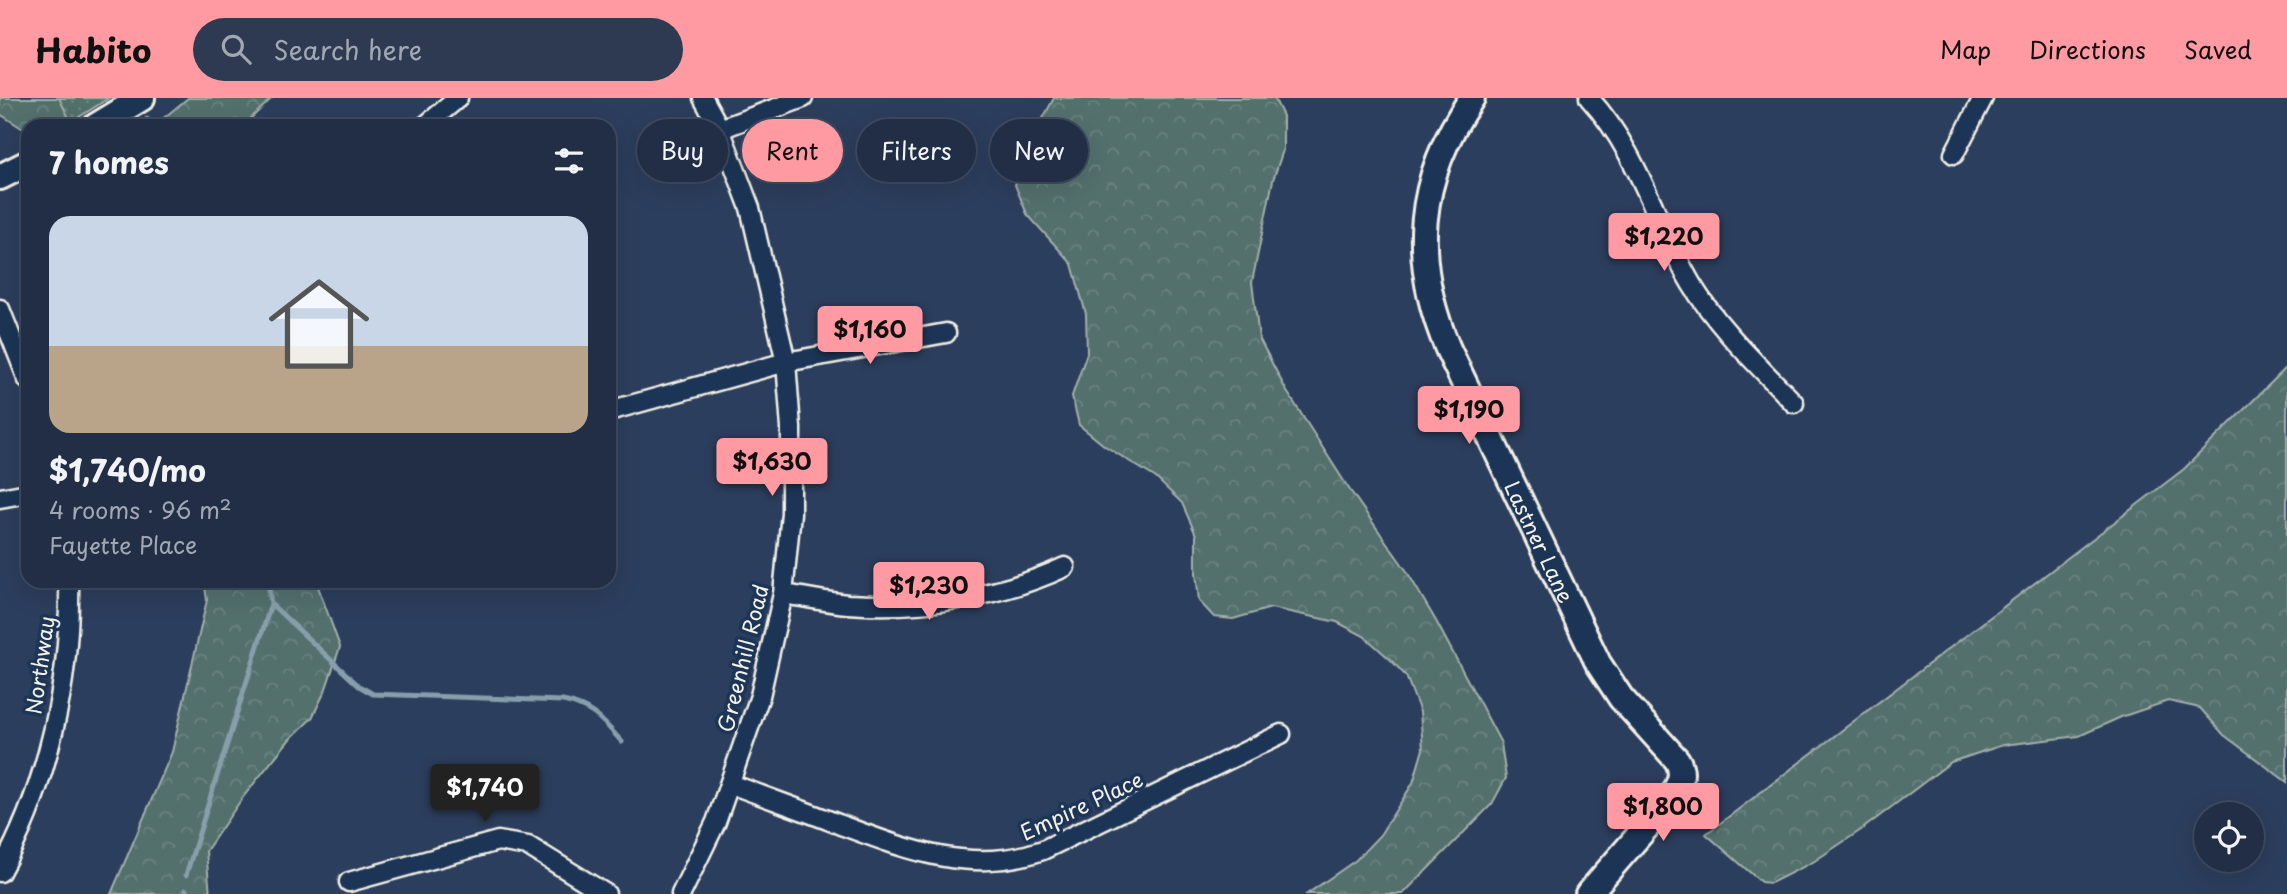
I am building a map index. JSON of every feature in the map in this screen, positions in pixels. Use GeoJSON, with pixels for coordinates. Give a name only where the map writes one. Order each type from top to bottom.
{"type":"FeatureCollection","features":[{"type":"Feature","properties":{"kind":"street"},"geometry":{"type":"LineString","coordinates":[[108,119],[142,98]]}},
{"type":"Feature","properties":{"kind":"street"},"geometry":{"type":"LineString","coordinates":[[433,119],[458,98]]}},
{"type":"Feature","properties":{"kind":"street","name":"Greenhill Road"},"geometry":{"type":"LineString","coordinates":[[703,98],[715,119]]}},
{"type":"Feature","properties":{"kind":"street"},"geometry":{"type":"LineString","coordinates":[[728,126],[803,98]]}},
{"type":"Feature","properties":{"kind":"street","name":"Lastner Lane"},"geometry":{"type":"LineString","coordinates":[[1472,98],[1448,139],[1429,191],[1423,246],[1431,304],[1448,349],[1598,663],[1621,698],[1682,768],[1679,784],[1669,801],[1588,894]]}},
{"type":"Feature","properties":{"kind":"street"},"geometry":{"type":"LineString","coordinates":[[1589,98],[1615,129],[1628,151],[1693,286],[1724,328],[1794,402]]}},
{"type":"Feature","properties":{"kind":"street"},"geometry":{"type":"LineString","coordinates":[[1954,154],[1983,98]]}},
{"type":"Feature","properties":{"kind":"street","name":"Greenhill Road"},"geometry":{"type":"LineString","coordinates":[[681,894],[716,822],[760,696],[783,594],[789,543],[791,428],[786,362],[750,208],[728,150]]}},
{"type":"Feature","properties":{"kind":"street"},"geometry":{"type":"LineString","coordinates":[[0,177],[21,166]]}},
{"type":"Feature","properties":{"kind":"street"},"geometry":{"type":"LineString","coordinates":[[0,309],[21,362]]}},
{"type":"Feature","properties":{"kind":"street"},"geometry":{"type":"LineString","coordinates":[[616,409],[786,362],[946,332]]}},
{"type":"Feature","properties":{"kind":"street"},"geometry":{"type":"LineString","coordinates":[[0,498],[21,494]]}},
{"type":"Feature","properties":{"kind":"street"},"geometry":{"type":"LineString","coordinates":[[783,594],[846,604],[927,603],[992,592],[1033,580],[1065,566]]}},
{"type":"Feature","properties":{"kind":"street","name":"Northway"},"geometry":{"type":"LineString","coordinates":[[0,872],[37,789],[53,729],[62,690],[69,588]]}},
{"type":"Feature","properties":{"kind":"street","name":"Empire Place"},"geometry":{"type":"LineString","coordinates":[[731,784],[907,850],[959,861],[1002,860],[1043,850],[1281,734]]}},
{"type":"Feature","properties":{"kind":"street"},"geometry":{"type":"LineString","coordinates":[[349,882],[498,841],[528,846],[606,894]]}},
{"type":"Feature","properties":{"kind":"green space"},"geometry":{"type":"Polygon","coordinates":[[[0,98],[106,98],[72,119],[21,119],[21,128],[0,114],[0,98]]]}},
{"type":"Feature","properties":{"kind":"green space"},"geometry":{"type":"Polygon","coordinates":[[[59,98],[109,98],[76,119],[70,119],[59,98]]]}},
{"type":"Feature","properties":{"kind":"green space"},"geometry":{"type":"Polygon","coordinates":[[[188,98],[272,98],[250,119],[162,119],[188,98]]]}},
{"type":"Feature","properties":{"kind":"green space"},"geometry":{"type":"Polygon","coordinates":[[[1054,98],[1274,98],[1283,116],[1283,150],[1273,180],[1252,282],[1259,338],[1286,390],[1347,486],[1406,570],[1501,743],[1506,778],[1492,804],[1403,894],[1307,894],[1356,860],[1380,835],[1413,783],[1423,749],[1420,712],[1406,676],[1364,636],[1337,622],[1271,608],[1233,619],[1214,617],[1199,601],[1196,535],[1182,503],[1156,478],[1105,446],[1079,425],[1072,396],[1087,353],[1086,314],[1072,264],[1027,214],[1015,185],[1016,182],[1088,182],[1088,119],[1043,119],[1054,98]]]}},
{"type":"Feature","properties":{"kind":"green space"},"geometry":{"type":"Polygon","coordinates":[[[2287,367],[2287,782],[2224,735],[2200,708],[2168,701],[2121,717],[2079,736],[2003,745],[1951,762],[1861,830],[1813,862],[1771,883],[1761,882],[1706,834],[2184,469],[2287,367]]]}},
{"type":"Feature","properties":{"kind":"green space"},"geometry":{"type":"Polygon","coordinates":[[[205,588],[319,588],[340,647],[325,691],[312,718],[289,740],[243,797],[206,851],[210,894],[111,894],[172,752],[207,600],[205,588]]]}},
{"type":"Feature","properties":{"kind":"waterway"},"geometry":{"type":"LineString","coordinates":[[186,875],[271,604],[269,588]]}},
{"type":"Feature","properties":{"kind":"waterway"},"geometry":{"type":"LineString","coordinates":[[271,604],[359,686],[373,694],[563,701],[590,711],[622,742]]}},
{"type":"Feature","properties":{"kind":"waterway"},"geometry":{"type":"LineString","coordinates":[[186,890],[187,894]]}}]}
